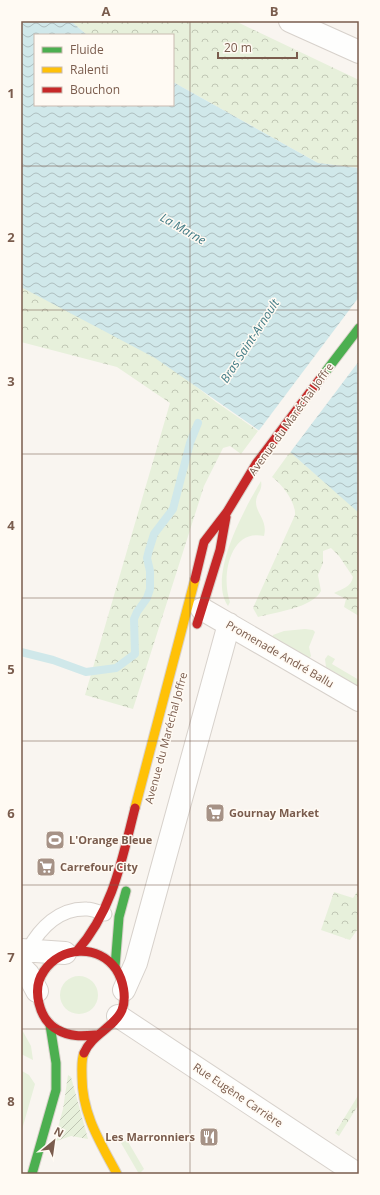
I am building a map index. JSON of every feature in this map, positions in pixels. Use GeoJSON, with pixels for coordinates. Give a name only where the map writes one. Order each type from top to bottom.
{"type":"FeatureCollection","features":[{"type":"Feature","properties":{"kind":"main road","name":"Avenue du Maréchal Joffre"},"geometry":{"type":"LineString","coordinates":[[128,881],[119,917],[115,967],[121,978],[124,990],[124,1000],[118,1016],[107,1029],[96,1035],[84,1038],[71,1037],[50,1025],[42,1015],[38,1003],[37,991],[40,979],[46,968],[54,960],[71,952],[88,939],[105,914],[115,886],[204,542],[227,512],[256,464],[359,328]]}},
{"type":"Feature","properties":{"kind":"main road","name":"Avenue du Maréchal Joffre"},"geometry":{"type":"LineString","coordinates":[[196,630],[220,550],[227,512]]}},
{"type":"Feature","properties":{"kind":"main road"},"geometry":{"type":"LineString","coordinates":[[71,952],[91,952],[104,958],[115,967]]}},
{"type":"Feature","properties":{"kind":"main road","name":"Avenue du Maréchal Joffre"},"geometry":{"type":"LineString","coordinates":[[32,1174],[56,1090],[56,1063],[50,1025]]}},
{"type":"Feature","properties":{"kind":"main road"},"geometry":{"type":"LineString","coordinates":[[96,1035],[83,1054],[82,1097],[89,1121],[117,1174]]}},
{"type":"Feature","properties":{"kind":"street"},"geometry":{"type":"LineString","coordinates":[[290,21],[359,52]]}},
{"type":"Feature","properties":{"kind":"street","name":"Promenade André Ballu"},"geometry":{"type":"LineString","coordinates":[[202,609],[359,700]]}},
{"type":"Feature","properties":{"kind":"street","name":"Avenue du Maréchal Joffre"},"geometry":{"type":"LineString","coordinates":[[124,990],[136,963],[229,624]]}},
{"type":"Feature","properties":{"kind":"street"},"geometry":{"type":"LineString","coordinates":[[37,991],[28,974],[23,956],[71,952]]}},
{"type":"Feature","properties":{"kind":"street","name":"Rue Eugène Carrière"},"geometry":{"type":"LineString","coordinates":[[118,1016],[357,1174]]}},
{"type":"Feature","properties":{"kind":"lane"},"geometry":{"type":"LineString","coordinates":[[23,956],[47,922],[60,915],[74,910],[88,908],[105,914]]}},
{"type":"Feature","properties":{"kind":"green space"},"geometry":{"type":"Polygon","coordinates":[[[71,21],[235,21],[359,80],[359,168],[318,163],[174,83],[174,34],[86,34],[71,21]]]}},
{"type":"Feature","properties":{"kind":"green space"},"geometry":{"type":"Polygon","coordinates":[[[21,250],[216,402],[258,431],[241,454],[230,446],[223,448],[204,486],[133,709],[85,695],[170,403],[117,367],[21,342],[21,250]]]}},
{"type":"Feature","properties":{"kind":"green space"},"geometry":{"type":"Polygon","coordinates":[[[290,452],[321,479],[359,489],[359,616],[344,607],[346,599],[334,593],[348,585],[353,577],[339,556],[331,548],[323,551],[323,563],[318,575],[321,591],[310,602],[258,617],[253,608],[295,515],[295,510],[288,494],[272,477],[290,452]]]}},
{"type":"Feature","properties":{"kind":"green space"},"geometry":{"type":"Polygon","coordinates":[[[261,481],[261,487],[256,502],[263,521],[265,530],[264,536],[252,536],[243,540],[235,547],[230,557],[228,568],[227,592],[230,602],[228,606],[223,593],[222,578],[225,560],[238,525],[261,481]]]}},
{"type":"Feature","properties":{"kind":"green space"},"geometry":{"type":"Polygon","coordinates":[[[305,629],[313,630],[315,632],[309,647],[311,656],[309,659],[272,638],[273,635],[284,631],[305,629]]]}},
{"type":"Feature","properties":{"kind":"green space"},"geometry":{"type":"Polygon","coordinates":[[[328,655],[335,659],[332,664],[359,680],[359,687],[326,667],[325,659],[328,655]]]}},
{"type":"Feature","properties":{"kind":"green space"},"geometry":{"type":"Polygon","coordinates":[[[359,889],[359,931],[357,930],[350,940],[321,930],[334,892],[353,898],[359,889]]]}},
{"type":"Feature","properties":{"kind":"green space"},"geometry":{"type":"Polygon","coordinates":[[[79,976],[92,982],[98,995],[92,1008],[79,1014],[66,1008],[60,995],[66,982],[79,976]]]}},
{"type":"Feature","properties":{"kind":"green space"},"geometry":{"type":"Polygon","coordinates":[[[21,1028],[31,1046],[33,1060],[21,1054],[21,1028]]]}},
{"type":"Feature","properties":{"kind":"green space"},"geometry":{"type":"Polygon","coordinates":[[[22,1071],[29,1075],[35,1084],[21,1133],[22,1071]]]}},
{"type":"Feature","properties":{"kind":"green space"},"geometry":{"type":"Polygon","coordinates":[[[68,1075],[71,1077],[88,1139],[71,1136],[54,1142],[63,1109],[68,1075]]]}},
{"type":"Feature","properties":{"kind":"green space"},"geometry":{"type":"Polygon","coordinates":[[[359,1094],[359,1104],[339,1136],[335,1133],[359,1094]]]}},
{"type":"Feature","properties":{"kind":"green space"},"geometry":{"type":"Polygon","coordinates":[[[127,1140],[144,1169],[139,1174],[121,1143],[127,1140]]]}},
{"type":"Feature","properties":{"kind":"water","name":"La Marne"},"geometry":{"type":"Polygon","coordinates":[[[21,21],[71,21],[86,34],[34,34],[34,106],[174,106],[174,83],[318,163],[359,168],[359,513],[290,452],[155,358],[21,287],[21,21]]]}},
{"type":"Feature","properties":{"kind":"pier"},"geometry":{"type":"Polygon","coordinates":[[[359,297],[359,361],[289,454],[257,433],[359,297]]]}},
{"type":"Feature","properties":{"kind":"waterway","name":"Bras Saint-Arnoult"},"geometry":{"type":"LineString","coordinates":[[21,652],[53,660],[86,672],[116,668],[135,654],[134,619],[147,598],[150,589],[150,571],[147,558],[149,550],[154,534],[173,509],[190,443],[198,423]]}},
{"type":"Feature","properties":{"kind":"traffic: fast"},"geometry":{"type":"LineString","coordinates":[[323,375],[359,328]]}},
{"type":"Feature","properties":{"kind":"traffic: fast"},"geometry":{"type":"LineString","coordinates":[[115,967],[119,917],[126,891]]}},
{"type":"Feature","properties":{"kind":"traffic: fast"},"geometry":{"type":"LineString","coordinates":[[32,1174],[56,1090],[56,1063],[50,1025]]}},
{"type":"Feature","properties":{"kind":"traffic: slow"},"geometry":{"type":"LineString","coordinates":[[135,808],[195,579]]}},
{"type":"Feature","properties":{"kind":"traffic: slow"},"geometry":{"type":"LineString","coordinates":[[84,1053],[82,1062],[82,1077],[85,1103],[93,1127],[117,1174]]}},
{"type":"Feature","properties":{"kind":"traffic: jam"},"geometry":{"type":"LineString","coordinates":[[195,579],[204,542],[227,512],[256,464],[323,375]]}},
{"type":"Feature","properties":{"kind":"traffic: jam"},"geometry":{"type":"LineString","coordinates":[[197,624],[220,550],[226,517]]}},
{"type":"Feature","properties":{"kind":"traffic: jam"},"geometry":{"type":"LineString","coordinates":[[77,951],[99,919],[108,901],[115,883],[135,808]]}},
{"type":"Feature","properties":{"kind":"traffic: jam"},"geometry":{"type":"LineString","coordinates":[[84,1053],[92,1041],[114,1022],[122,1010],[124,989],[116,969],[100,955],[80,951],[70,953],[51,963],[44,971],[38,986],[39,1004],[46,1019],[58,1030],[72,1035],[96,1035]]}},
{"type":"Feature","properties":{"kind":"place","name":"Gournay Market"},"geometry":{"type":"Point","coordinates":[215,813]}},
{"type":"Feature","properties":{"kind":"place","name":"L'Orange Bleue"},"geometry":{"type":"Point","coordinates":[55,840]}},
{"type":"Feature","properties":{"kind":"place","name":"Carrefour City"},"geometry":{"type":"Point","coordinates":[46,867]}},
{"type":"Feature","properties":{"kind":"place","name":"Les Marronniers"},"geometry":{"type":"Point","coordinates":[209,1137]}}]}
